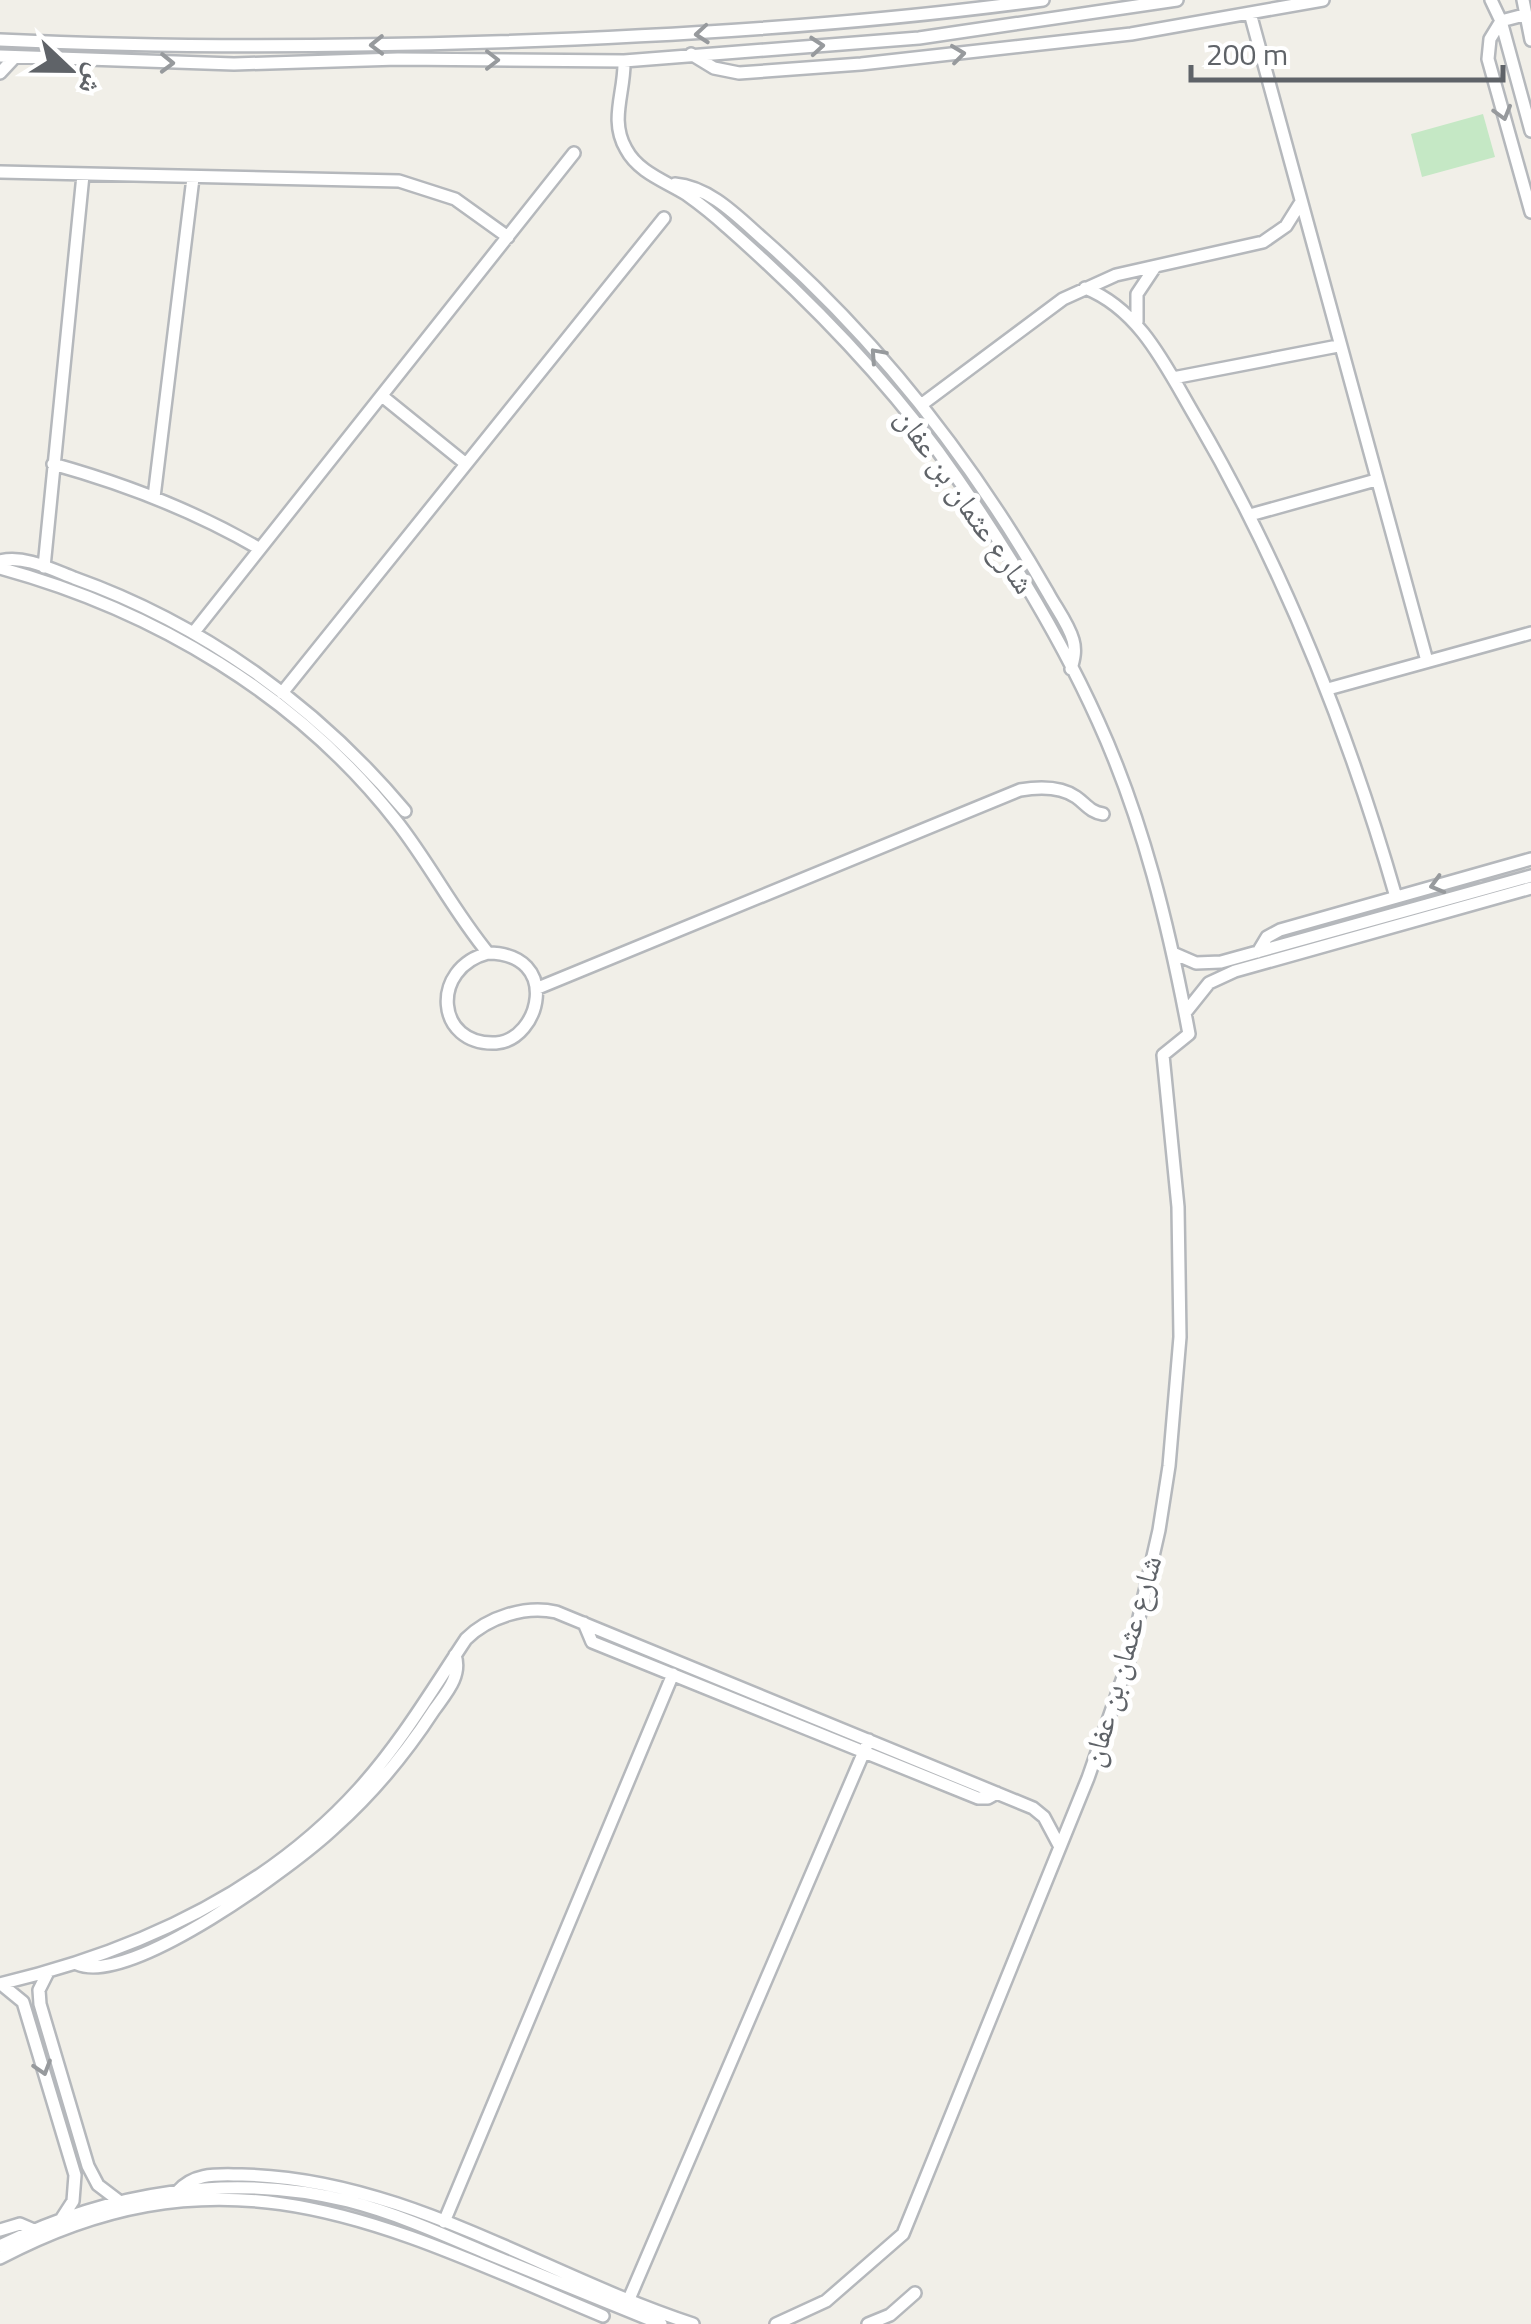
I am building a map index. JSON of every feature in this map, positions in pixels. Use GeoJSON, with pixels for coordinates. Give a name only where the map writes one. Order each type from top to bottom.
{"type":"FeatureCollection","features":[{"type":"Feature","properties":{"kind":"street"},"geometry":{"type":"LineString","coordinates":[[0,40],[234,48],[683,36],[1042,0],[1038,12],[1045,20]]}},
{"type":"Feature","properties":{"kind":"street"},"geometry":{"type":"LineString","coordinates":[[0,56],[234,64],[398,59],[624,61],[920,38],[1177,0]]}},
{"type":"Feature","properties":{"kind":"street"},"geometry":{"type":"LineString","coordinates":[[691,54],[714,68],[751,72],[882,62],[1131,34],[1323,0]]}},
{"type":"Feature","properties":{"kind":"street"},"geometry":{"type":"LineString","coordinates":[[1490,0],[1501,21],[1531,131]]}},
{"type":"Feature","properties":{"kind":"street"},"geometry":{"type":"LineString","coordinates":[[1523,0],[1531,40]]}},
{"type":"Feature","properties":{"kind":"street"},"geometry":{"type":"LineString","coordinates":[[1001,6],[1007,12],[1003,25]]}},
{"type":"Feature","properties":{"kind":"street"},"geometry":{"type":"LineString","coordinates":[[1250,13],[1338,346],[1428,662]]}},
{"type":"Feature","properties":{"kind":"street"},"geometry":{"type":"LineString","coordinates":[[1524,16],[1501,21],[1490,38],[1488,59],[1531,212]]}},
{"type":"Feature","properties":{"kind":"street"},"geometry":{"type":"LineString","coordinates":[[0,73],[15,57]]}},
{"type":"Feature","properties":{"kind":"street","name":"شارع عثمان بن عفان"},"geometry":{"type":"LineString","coordinates":[[624,61],[617,122],[620,137],[637,164],[706,210],[766,262],[884,384],[986,520],[1099,722],[1158,891],[1189,1034],[1163,1055],[1178,1207],[1180,1272],[1180,1337],[1169,1466],[1159,1530],[1130,1656],[1111,1718],[903,2234],[826,2301],[776,2324]]}},
{"type":"Feature","properties":{"kind":"street"},"geometry":{"type":"LineString","coordinates":[[194,632],[574,153]]}},
{"type":"Feature","properties":{"kind":"street"},"geometry":{"type":"LineString","coordinates":[[0,172],[398,181],[454,199],[508,237]]}},
{"type":"Feature","properties":{"kind":"street"},"geometry":{"type":"LineString","coordinates":[[44,567],[83,174]]}},
{"type":"Feature","properties":{"kind":"street"},"geometry":{"type":"LineString","coordinates":[[154,497],[192,178]]}},
{"type":"Feature","properties":{"kind":"street"},"geometry":{"type":"LineString","coordinates":[[670,184],[704,192],[753,230],[826,299],[921,405],[1044,585],[1072,637],[1072,670]]}},
{"type":"Feature","properties":{"kind":"street"},"geometry":{"type":"LineString","coordinates":[[921,405],[1043,313],[1085,288],[1116,275],[1272,238],[1286,226],[1301,202]]}},
{"type":"Feature","properties":{"kind":"street"},"geometry":{"type":"LineString","coordinates":[[282,692],[664,218]]}},
{"type":"Feature","properties":{"kind":"street"},"geometry":{"type":"LineString","coordinates":[[1138,326],[1137,294],[1155,266]]}},
{"type":"Feature","properties":{"kind":"street"},"geometry":{"type":"LineString","coordinates":[[1085,288],[1115,302],[1138,326],[1173,378],[1250,516],[1328,689],[1396,897]]}},
{"type":"Feature","properties":{"kind":"street"},"geometry":{"type":"LineString","coordinates":[[1173,378],[1338,346]]}},
{"type":"Feature","properties":{"kind":"street"},"geometry":{"type":"LineString","coordinates":[[382,396],[466,464]]}},
{"type":"Feature","properties":{"kind":"street"},"geometry":{"type":"LineString","coordinates":[[53,464],[154,497],[260,549]]}},
{"type":"Feature","properties":{"kind":"street"},"geometry":{"type":"LineString","coordinates":[[1250,516],[1376,480]]}},
{"type":"Feature","properties":{"kind":"street"},"geometry":{"type":"LineString","coordinates":[[0,564],[17,558],[44,567],[114,593],[194,632],[282,692],[347,748],[405,811]]}},
{"type":"Feature","properties":{"kind":"street"},"geometry":{"type":"LineString","coordinates":[[0,564],[165,631],[278,704],[343,760],[379,799],[488,953]]}},
{"type":"Feature","properties":{"kind":"street"},"geometry":{"type":"LineString","coordinates":[[1328,689],[1531,633]]}},
{"type":"Feature","properties":{"kind":"street"},"geometry":{"type":"LineString","coordinates":[[538,988],[1020,790],[1046,788],[1067,792],[1092,812],[1103,814]]}},
{"type":"Feature","properties":{"kind":"street"},"geometry":{"type":"LineString","coordinates":[[1258,952],[1267,938],[1280,930],[1531,858]]}},
{"type":"Feature","properties":{"kind":"street"},"geometry":{"type":"LineString","coordinates":[[1173,953],[1204,964],[1531,876]]}},
{"type":"Feature","properties":{"kind":"street"},"geometry":{"type":"LineString","coordinates":[[1185,1013],[1202,989],[1235,971],[1531,888]]}},
{"type":"Feature","properties":{"kind":"street"},"geometry":{"type":"LineString","coordinates":[[488,953],[514,958],[525,965],[533,973],[538,988],[536,1002],[522,1029],[505,1041],[484,1042],[455,1028],[446,999],[449,984],[465,962],[488,953]]}},
{"type":"Feature","properties":{"kind":"street"},"geometry":{"type":"LineString","coordinates":[[1,1984],[77,1964],[155,1935],[210,1907],[308,1838],[377,1768],[466,1639],[480,1627],[524,1610],[548,1610],[584,1623],[978,1798],[998,1793],[1039,1812],[1060,1847]]}},
{"type":"Feature","properties":{"kind":"street"},"geometry":{"type":"LineString","coordinates":[[584,1623],[592,1642],[866,1746]]}},
{"type":"Feature","properties":{"kind":"street"},"geometry":{"type":"LineString","coordinates":[[444,2222],[673,1674]]}},
{"type":"Feature","properties":{"kind":"street"},"geometry":{"type":"LineString","coordinates":[[629,2299],[866,1746]]}},
{"type":"Feature","properties":{"kind":"street"},"geometry":{"type":"LineString","coordinates":[[48,1972],[41,1984],[40,2004],[88,2166],[98,2184],[118,2201]]}},
{"type":"Feature","properties":{"kind":"street"},"geometry":{"type":"LineString","coordinates":[[1,1984],[23,2002],[75,2175],[73,2201],[62,2219]]}},
{"type":"Feature","properties":{"kind":"street"},"geometry":{"type":"LineString","coordinates":[[178,2192],[202,2176],[275,2176],[356,2191],[444,2222],[676,2322],[693,2324]]}},
{"type":"Feature","properties":{"kind":"street"},"geometry":{"type":"LineString","coordinates":[[0,2246],[62,2219],[118,2201],[227,2187],[273,2188],[362,2205],[410,2221],[661,2324]]}},
{"type":"Feature","properties":{"kind":"street"},"geometry":{"type":"LineString","coordinates":[[0,2258],[87,2220],[190,2201],[256,2199],[358,2218],[395,2230],[602,2316]]}},
{"type":"Feature","properties":{"kind":"street"},"geometry":{"type":"LineString","coordinates":[[358,2218],[362,2205]]}},
{"type":"Feature","properties":{"kind":"street"},"geometry":{"type":"LineString","coordinates":[[0,2230],[20,2224],[34,2230]]}},
{"type":"Feature","properties":{"kind":"street"},"geometry":{"type":"LineString","coordinates":[[868,2324],[890,2315],[915,2292]]}},
{"type":"Feature","properties":{"kind":"green space"},"geometry":{"type":"Polygon","coordinates":[[[1483,114],[1495,157],[1422,177],[1411,134],[1483,114]]]}}]}
